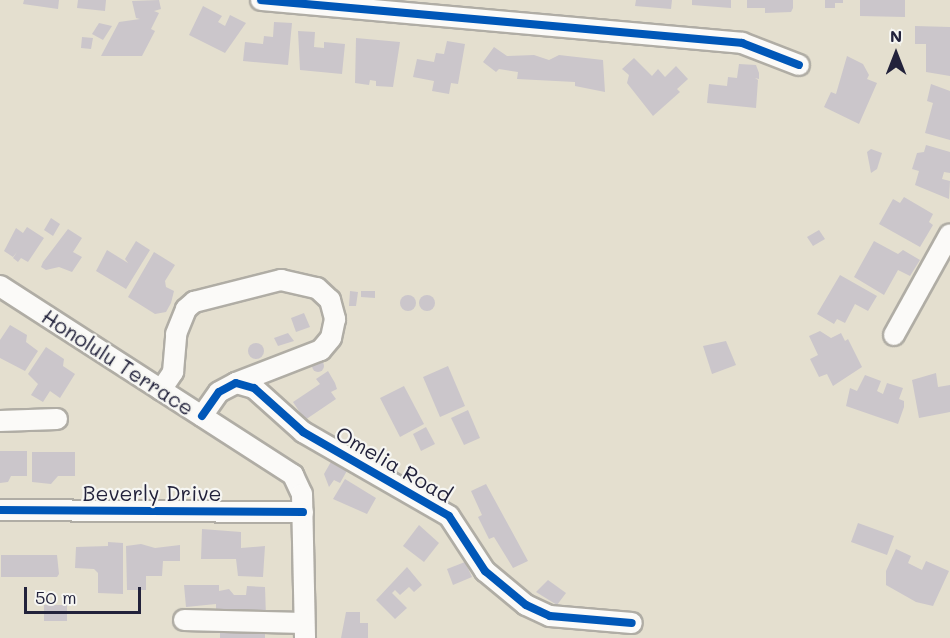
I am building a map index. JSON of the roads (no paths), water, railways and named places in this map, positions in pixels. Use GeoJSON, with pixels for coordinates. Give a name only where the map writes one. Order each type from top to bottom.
{"type":"FeatureCollection","features":[{"type":"Feature","properties":{"kind":"street"},"geometry":{"type":"LineString","coordinates":[[261,0],[742,43],[799,64]]}},
{"type":"Feature","properties":{"kind":"street"},"geometry":{"type":"LineString","coordinates":[[894,335],[950,234]]}},
{"type":"Feature","properties":{"kind":"street"},"geometry":{"type":"LineString","coordinates":[[161,390],[173,372],[176,334],[186,309],[194,302],[281,280],[317,288],[330,300],[335,319],[331,338],[321,350],[236,383],[219,392],[202,416]]}},
{"type":"Feature","properties":{"kind":"street","name":"Honolulu Terrace"},"geometry":{"type":"LineString","coordinates":[[0,286],[287,470],[300,487],[303,512],[305,630]]}},
{"type":"Feature","properties":{"kind":"street","name":"Omelia Road"},"geometry":{"type":"LineString","coordinates":[[236,383],[254,388],[274,403],[303,432],[449,516],[485,571],[526,605],[550,616],[632,623]]}},
{"type":"Feature","properties":{"kind":"street"},"geometry":{"type":"LineString","coordinates":[[0,421],[57,419]]}},
{"type":"Feature","properties":{"kind":"street","name":"Beverly Drive"},"geometry":{"type":"LineString","coordinates":[[0,510],[303,512]]}},
{"type":"Feature","properties":{"kind":"street"},"geometry":{"type":"LineString","coordinates":[[184,620],[305,630]]}}]}
